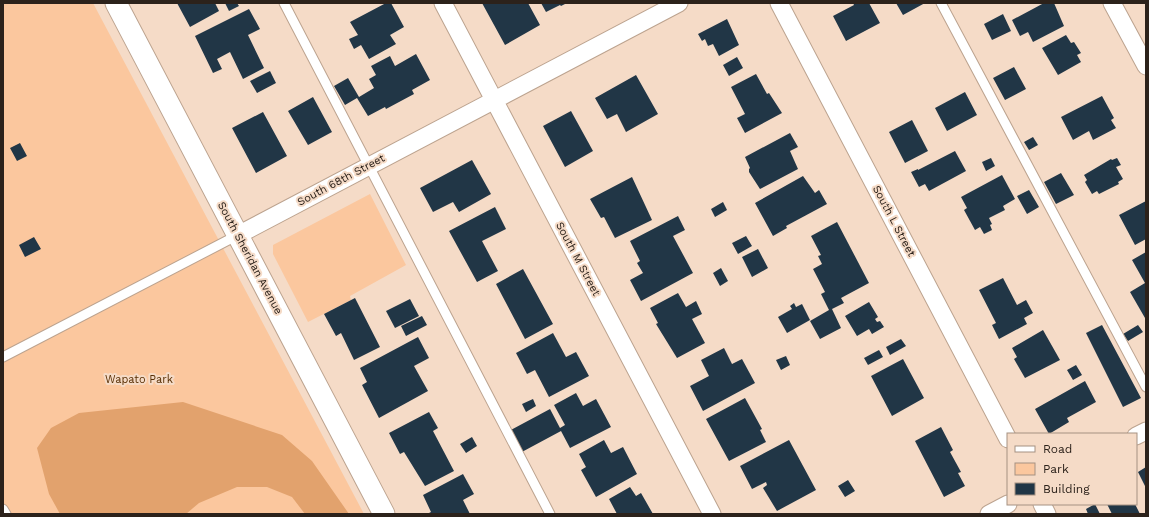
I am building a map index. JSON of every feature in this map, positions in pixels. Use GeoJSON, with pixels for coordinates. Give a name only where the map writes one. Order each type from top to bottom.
{"type":"FeatureCollection","features":[{"type":"Feature","properties":{"kind":"street","name":"South Sheridan Avenue"},"geometry":{"type":"LineString","coordinates":[[116,3],[384,514]]}},
{"type":"Feature","properties":{"kind":"street","name":"South M Street"},"geometry":{"type":"LineString","coordinates":[[443,3],[712,514]]}},
{"type":"Feature","properties":{"kind":"street","name":"South 68th Street"},"geometry":{"type":"LineString","coordinates":[[238,235],[679,3]]}},
{"type":"Feature","properties":{"kind":"street","name":"South L Street"},"geometry":{"type":"LineString","coordinates":[[779,3],[1007,437]]}},
{"type":"Feature","properties":{"kind":"street"},"geometry":{"type":"LineString","coordinates":[[1112,3],[1146,66]]}},
{"type":"Feature","properties":{"kind":"street"},"geometry":{"type":"LineString","coordinates":[[1137,436],[1146,431]]}},
{"type":"Feature","properties":{"kind":"street"},"geometry":{"type":"LineString","coordinates":[[990,514],[1007,505]]}},
{"type":"Feature","properties":{"kind":"street"},"geometry":{"type":"LineString","coordinates":[[1042,505],[1047,514]]}},
{"type":"Feature","properties":{"kind":"lane"},"geometry":{"type":"LineString","coordinates":[[284,3],[370,165],[550,514]]}},
{"type":"Feature","properties":{"kind":"lane"},"geometry":{"type":"LineString","coordinates":[[941,3],[1146,387]]}},
{"type":"Feature","properties":{"kind":"lane","name":"South 68th Street"},"geometry":{"type":"LineString","coordinates":[[3,357],[238,235]]}},
{"type":"Feature","properties":{"kind":"lane"},"geometry":{"type":"LineString","coordinates":[[3,509],[6,514]]}},
{"type":"Feature","properties":{"kind":"green space","name":"Wapato Park"},"geometry":{"type":"Polygon","coordinates":[[[3,3],[93,3],[364,514],[3,514],[3,3]]]}},
{"type":"Feature","properties":{"kind":"green space"},"geometry":{"type":"Polygon","coordinates":[[[370,194],[406,265],[350,296],[351,300],[308,322],[273,254],[273,245],[370,194]]]}},
{"type":"Feature","properties":{"kind":"shaded area"},"geometry":{"type":"Polygon","coordinates":[[[183,402],[282,435],[312,461],[349,514],[305,514],[292,497],[267,487],[237,487],[199,503],[186,514],[60,514],[49,494],[37,448],[51,428],[79,413],[183,402]]]}},
{"type":"Feature","properties":{"kind":"building"},"geometry":{"type":"Polygon","coordinates":[[[177,3],[215,3],[219,11],[190,27],[177,3]]]}},
{"type":"Feature","properties":{"kind":"building"},"geometry":{"type":"Polygon","coordinates":[[[225,3],[237,3],[239,6],[229,11],[225,3]]]}},
{"type":"Feature","properties":{"kind":"building"},"geometry":{"type":"Polygon","coordinates":[[[386,3],[391,3],[404,27],[390,35],[396,44],[369,59],[361,45],[354,49],[349,39],[358,35],[350,22],[386,3]]]}},
{"type":"Feature","properties":{"kind":"building"},"geometry":{"type":"Polygon","coordinates":[[[482,3],[528,3],[540,25],[505,45],[482,3]]]}},
{"type":"Feature","properties":{"kind":"building"},"geometry":{"type":"Polygon","coordinates":[[[541,3],[567,3],[546,12],[541,3]]]}},
{"type":"Feature","properties":{"kind":"building"},"geometry":{"type":"Polygon","coordinates":[[[853,3],[869,3],[880,23],[846,41],[833,16],[854,5],[853,3]]]}},
{"type":"Feature","properties":{"kind":"building"},"geometry":{"type":"Polygon","coordinates":[[[896,3],[925,3],[903,15],[896,3]]]}},
{"type":"Feature","properties":{"kind":"building"},"geometry":{"type":"Polygon","coordinates":[[[1044,3],[1054,3],[1064,26],[1033,42],[1028,32],[1020,36],[1012,20],[1044,3]]]}},
{"type":"Feature","properties":{"kind":"building"},"geometry":{"type":"Polygon","coordinates":[[[249,9],[260,29],[248,35],[264,68],[243,79],[230,52],[217,59],[222,69],[213,73],[195,36],[249,9]]]}},
{"type":"Feature","properties":{"kind":"building"},"geometry":{"type":"Polygon","coordinates":[[[1003,14],[1011,31],[992,40],[984,24],[1003,14]]]}},
{"type":"Feature","properties":{"kind":"building"},"geometry":{"type":"Polygon","coordinates":[[[727,19],[739,45],[719,56],[713,44],[708,46],[705,39],[702,41],[698,34],[727,19]]]}},
{"type":"Feature","properties":{"kind":"building"},"geometry":{"type":"Polygon","coordinates":[[[1066,35],[1071,43],[1074,42],[1081,53],[1077,55],[1081,62],[1058,75],[1042,48],[1066,35]]]}},
{"type":"Feature","properties":{"kind":"building"},"geometry":{"type":"Polygon","coordinates":[[[416,54],[430,80],[412,90],[414,94],[386,109],[385,107],[368,116],[357,98],[345,105],[334,86],[348,78],[359,97],[374,88],[369,79],[376,75],[371,66],[390,56],[395,66],[416,54]]]}},
{"type":"Feature","properties":{"kind":"building"},"geometry":{"type":"Polygon","coordinates":[[[737,57],[743,68],[729,76],[723,65],[737,57]]]}},
{"type":"Feature","properties":{"kind":"building"},"geometry":{"type":"Polygon","coordinates":[[[1014,67],[1026,89],[1005,100],[993,78],[1014,67]]]}},
{"type":"Feature","properties":{"kind":"building"},"geometry":{"type":"Polygon","coordinates":[[[270,71],[276,83],[257,93],[250,81],[270,71]]]}},
{"type":"Feature","properties":{"kind":"building"},"geometry":{"type":"Polygon","coordinates":[[[756,74],[767,94],[769,93],[782,113],[745,133],[737,118],[745,114],[731,87],[756,74]]]}},
{"type":"Feature","properties":{"kind":"building"},"geometry":{"type":"Polygon","coordinates":[[[636,75],[658,114],[626,132],[617,114],[607,119],[595,98],[636,75]]]}},
{"type":"Feature","properties":{"kind":"building"},"geometry":{"type":"Polygon","coordinates":[[[965,92],[977,115],[947,131],[935,108],[965,92]]]}},
{"type":"Feature","properties":{"kind":"building"},"geometry":{"type":"Polygon","coordinates":[[[1102,96],[1114,118],[1111,120],[1116,128],[1093,140],[1089,131],[1073,140],[1061,117],[1102,96]]]}},
{"type":"Feature","properties":{"kind":"building"},"geometry":{"type":"Polygon","coordinates":[[[313,97],[332,132],[308,145],[288,111],[313,97]]]}},
{"type":"Feature","properties":{"kind":"building"},"geometry":{"type":"Polygon","coordinates":[[[571,111],[593,151],[565,167],[543,126],[571,111]]]}},
{"type":"Feature","properties":{"kind":"building"},"geometry":{"type":"Polygon","coordinates":[[[263,112],[287,156],[256,173],[232,128],[263,112]]]}},
{"type":"Feature","properties":{"kind":"building"},"geometry":{"type":"Polygon","coordinates":[[[912,120],[928,151],[905,163],[889,132],[912,120]]]}},
{"type":"Feature","properties":{"kind":"building"},"geometry":{"type":"Polygon","coordinates":[[[790,133],[798,147],[790,151],[798,169],[760,189],[749,172],[750,168],[745,157],[790,133]]]}},
{"type":"Feature","properties":{"kind":"building"},"geometry":{"type":"Polygon","coordinates":[[[1033,137],[1038,145],[1029,150],[1024,142],[1033,137]]]}},
{"type":"Feature","properties":{"kind":"building"},"geometry":{"type":"Polygon","coordinates":[[[20,143],[27,156],[17,161],[10,148],[20,143]]]}},
{"type":"Feature","properties":{"kind":"building"},"geometry":{"type":"Polygon","coordinates":[[[955,151],[966,171],[929,191],[925,184],[919,187],[911,172],[918,170],[955,151]]]}},
{"type":"Feature","properties":{"kind":"building"},"geometry":{"type":"Polygon","coordinates":[[[991,158],[995,166],[986,171],[982,162],[991,158]]]}},
{"type":"Feature","properties":{"kind":"building"},"geometry":{"type":"Polygon","coordinates":[[[1117,158],[1121,165],[1116,167],[1123,179],[1118,182],[1119,184],[1099,194],[1097,191],[1092,194],[1085,182],[1087,180],[1084,175],[1111,159],[1117,158]]]}},
{"type":"Feature","properties":{"kind":"building"},"geometry":{"type":"Polygon","coordinates":[[[472,160],[491,194],[459,212],[453,202],[433,212],[420,188],[472,160]]]}},
{"type":"Feature","properties":{"kind":"building"},"geometry":{"type":"Polygon","coordinates":[[[1061,173],[1074,195],[1056,204],[1044,182],[1061,173]]]}},
{"type":"Feature","properties":{"kind":"building"},"geometry":{"type":"Polygon","coordinates":[[[1002,175],[1015,199],[1003,206],[1005,210],[989,218],[992,224],[990,225],[992,230],[984,234],[980,227],[975,230],[964,210],[967,208],[961,197],[1002,175]]]}},
{"type":"Feature","properties":{"kind":"building"},"geometry":{"type":"Polygon","coordinates":[[[803,176],[815,193],[819,190],[827,204],[786,226],[787,228],[773,236],[755,203],[803,176]]]}},
{"type":"Feature","properties":{"kind":"building"},"geometry":{"type":"Polygon","coordinates":[[[632,177],[652,220],[615,238],[604,217],[601,218],[590,199],[632,177]]]}},
{"type":"Feature","properties":{"kind":"building"},"geometry":{"type":"Polygon","coordinates":[[[1029,190],[1039,207],[1027,214],[1017,196],[1029,190]]]}},
{"type":"Feature","properties":{"kind":"building"},"geometry":{"type":"Polygon","coordinates":[[[1146,201],[1146,239],[1135,245],[1119,215],[1146,201]]]}},
{"type":"Feature","properties":{"kind":"building"},"geometry":{"type":"Polygon","coordinates":[[[723,202],[727,210],[715,217],[711,209],[723,202]]]}},
{"type":"Feature","properties":{"kind":"building"},"geometry":{"type":"Polygon","coordinates":[[[495,207],[506,229],[482,241],[498,271],[477,282],[449,231],[495,207]]]}},
{"type":"Feature","properties":{"kind":"building"},"geometry":{"type":"Polygon","coordinates":[[[678,216],[685,230],[673,236],[693,273],[641,301],[630,280],[643,273],[637,263],[640,261],[630,241],[678,216]]]}},
{"type":"Feature","properties":{"kind":"building"},"geometry":{"type":"Polygon","coordinates":[[[837,222],[869,283],[841,298],[844,303],[832,309],[841,328],[820,339],[810,321],[829,310],[821,294],[825,292],[813,269],[822,264],[818,256],[821,255],[811,236],[837,222]]]}},
{"type":"Feature","properties":{"kind":"building"},"geometry":{"type":"Polygon","coordinates":[[[746,236],[752,246],[738,254],[732,243],[746,236]]]}},
{"type":"Feature","properties":{"kind":"building"},"geometry":{"type":"Polygon","coordinates":[[[34,237],[41,249],[25,257],[19,245],[34,237]]]}},
{"type":"Feature","properties":{"kind":"building"},"geometry":{"type":"Polygon","coordinates":[[[758,249],[768,268],[752,277],[742,257],[758,249]]]}},
{"type":"Feature","properties":{"kind":"building"},"geometry":{"type":"Polygon","coordinates":[[[1146,252],[1145,318],[1130,292],[1145,283],[1132,260],[1146,252]]]}},
{"type":"Feature","properties":{"kind":"building"},"geometry":{"type":"Polygon","coordinates":[[[721,268],[728,281],[720,286],[713,273],[721,268]]]}},
{"type":"Feature","properties":{"kind":"building"},"geometry":{"type":"Polygon","coordinates":[[[523,269],[553,324],[525,339],[496,284],[523,269]]]}},
{"type":"Feature","properties":{"kind":"building"},"geometry":{"type":"Polygon","coordinates":[[[1003,278],[1017,305],[1026,300],[1033,313],[1024,318],[1027,324],[999,339],[992,325],[996,323],[979,290],[1003,278]]]}},
{"type":"Feature","properties":{"kind":"building"},"geometry":{"type":"Polygon","coordinates":[[[678,293],[686,307],[696,301],[702,314],[692,319],[705,343],[677,358],[656,324],[658,323],[650,308],[678,293]]]}},
{"type":"Feature","properties":{"kind":"building"},"geometry":{"type":"Polygon","coordinates":[[[355,298],[380,347],[354,360],[341,333],[336,336],[324,314],[355,298]]]}},
{"type":"Feature","properties":{"kind":"building"},"geometry":{"type":"Polygon","coordinates":[[[410,299],[419,316],[395,328],[386,311],[410,299]]]}},
{"type":"Feature","properties":{"kind":"building"},"geometry":{"type":"Polygon","coordinates":[[[869,302],[878,317],[875,319],[877,322],[880,321],[884,327],[872,334],[869,329],[857,336],[845,316],[869,302]]]}},
{"type":"Feature","properties":{"kind":"building"},"geometry":{"type":"Polygon","coordinates":[[[794,303],[796,307],[802,304],[810,320],[787,333],[778,317],[792,309],[790,306],[794,303]]]}},
{"type":"Feature","properties":{"kind":"building"},"geometry":{"type":"Polygon","coordinates":[[[422,316],[427,325],[406,336],[401,326],[422,316]]]}},
{"type":"Feature","properties":{"kind":"building"},"geometry":{"type":"Polygon","coordinates":[[[1102,325],[1141,398],[1123,407],[1086,333],[1102,325]]]}},
{"type":"Feature","properties":{"kind":"building"},"geometry":{"type":"Polygon","coordinates":[[[1138,325],[1143,332],[1128,341],[1123,334],[1138,325]]]}},
{"type":"Feature","properties":{"kind":"building"},"geometry":{"type":"Polygon","coordinates":[[[1043,330],[1060,360],[1025,378],[1014,359],[1017,357],[1012,348],[1043,330]]]}},
{"type":"Feature","properties":{"kind":"building"},"geometry":{"type":"Polygon","coordinates":[[[553,333],[566,357],[576,352],[589,376],[549,397],[535,370],[527,374],[516,353],[553,333]]]}},
{"type":"Feature","properties":{"kind":"building"},"geometry":{"type":"Polygon","coordinates":[[[418,337],[429,358],[414,366],[428,391],[379,418],[362,385],[367,382],[360,368],[418,337]]]}},
{"type":"Feature","properties":{"kind":"building"},"geometry":{"type":"Polygon","coordinates":[[[901,339],[906,346],[890,355],[886,347],[901,339]]]}},
{"type":"Feature","properties":{"kind":"building"},"geometry":{"type":"Polygon","coordinates":[[[724,348],[732,364],[742,359],[755,383],[703,411],[690,386],[709,376],[701,360],[724,348]]]}},
{"type":"Feature","properties":{"kind":"building"},"geometry":{"type":"Polygon","coordinates":[[[879,350],[883,357],[868,365],[864,358],[879,350]]]}},
{"type":"Feature","properties":{"kind":"building"},"geometry":{"type":"Polygon","coordinates":[[[786,356],[790,365],[781,370],[776,360],[786,356]]]}},
{"type":"Feature","properties":{"kind":"building"},"geometry":{"type":"Polygon","coordinates":[[[903,359],[924,398],[892,416],[871,376],[903,359]]]}},
{"type":"Feature","properties":{"kind":"building"},"geometry":{"type":"Polygon","coordinates":[[[1076,365],[1082,375],[1073,380],[1067,370],[1076,365]]]}},
{"type":"Feature","properties":{"kind":"building"},"geometry":{"type":"Polygon","coordinates":[[[1085,381],[1096,402],[1067,418],[1069,422],[1051,433],[1048,433],[1035,409],[1085,381]]]}},
{"type":"Feature","properties":{"kind":"building"},"geometry":{"type":"Polygon","coordinates":[[[576,393],[583,406],[596,399],[611,427],[570,448],[561,431],[520,453],[509,431],[550,409],[560,428],[565,425],[554,405],[576,393]]]}},
{"type":"Feature","properties":{"kind":"building"},"geometry":{"type":"Polygon","coordinates":[[[745,398],[762,429],[760,430],[766,442],[729,461],[706,419],[745,398]]]}},
{"type":"Feature","properties":{"kind":"building"},"geometry":{"type":"Polygon","coordinates":[[[533,399],[536,406],[526,412],[522,404],[533,399]]]}},
{"type":"Feature","properties":{"kind":"building"},"geometry":{"type":"Polygon","coordinates":[[[429,412],[438,428],[433,431],[454,471],[425,486],[404,452],[400,454],[389,433],[429,412]]]}},
{"type":"Feature","properties":{"kind":"building"},"geometry":{"type":"Polygon","coordinates":[[[941,427],[953,450],[950,452],[961,472],[958,473],[965,486],[944,497],[915,441],[941,427]]]}},
{"type":"Feature","properties":{"kind":"building"},"geometry":{"type":"Polygon","coordinates":[[[472,437],[477,446],[466,453],[460,444],[472,437]]]}},
{"type":"Feature","properties":{"kind":"building"},"geometry":{"type":"Polygon","coordinates":[[[604,440],[611,453],[623,447],[637,474],[596,497],[581,470],[586,467],[579,454],[604,440]]]}},
{"type":"Feature","properties":{"kind":"building"},"geometry":{"type":"Polygon","coordinates":[[[789,440],[816,490],[777,511],[763,488],[767,485],[766,482],[752,489],[740,466],[789,440]]]}},
{"type":"Feature","properties":{"kind":"building"},"geometry":{"type":"Polygon","coordinates":[[[1146,467],[1146,488],[1138,472],[1146,467]]]}},
{"type":"Feature","properties":{"kind":"building"},"geometry":{"type":"Polygon","coordinates":[[[463,474],[474,494],[463,500],[470,514],[427,514],[431,512],[423,495],[463,474]]]}},
{"type":"Feature","properties":{"kind":"building"},"geometry":{"type":"Polygon","coordinates":[[[848,480],[855,491],[845,497],[838,486],[848,480]]]}},
{"type":"Feature","properties":{"kind":"building"},"geometry":{"type":"Polygon","coordinates":[[[630,487],[636,496],[641,493],[653,514],[617,514],[609,499],[630,487]]]}},
{"type":"Feature","properties":{"kind":"building"},"geometry":{"type":"Polygon","coordinates":[[[1096,505],[1100,514],[1088,514],[1086,509],[1096,505]]]}},
{"type":"Feature","properties":{"kind":"building"},"geometry":{"type":"Polygon","coordinates":[[[1108,505],[1136,505],[1140,514],[1112,514],[1108,505]]]}}]}
